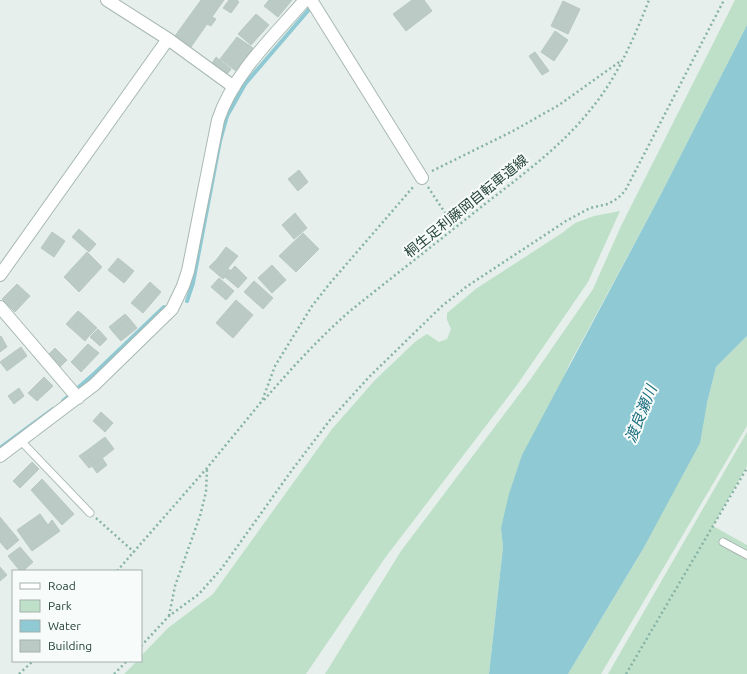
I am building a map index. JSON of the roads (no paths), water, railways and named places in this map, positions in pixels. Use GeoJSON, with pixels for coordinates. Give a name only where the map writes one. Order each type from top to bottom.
{"type":"FeatureCollection","features":[{"type":"Feature","properties":{"kind":"street"},"geometry":{"type":"LineString","coordinates":[[107,0],[168,39],[234,87]]}},
{"type":"Feature","properties":{"kind":"street"},"geometry":{"type":"LineString","coordinates":[[0,456],[78,398],[172,309],[178,299],[188,270],[218,120],[222,107],[246,68],[305,0]]}},
{"type":"Feature","properties":{"kind":"street"},"geometry":{"type":"LineString","coordinates":[[311,0],[422,178]]}},
{"type":"Feature","properties":{"kind":"street"},"geometry":{"type":"LineString","coordinates":[[0,275],[168,39]]}},
{"type":"Feature","properties":{"kind":"street"},"geometry":{"type":"LineString","coordinates":[[0,308],[78,398]]}},
{"type":"Feature","properties":{"kind":"lane"},"geometry":{"type":"LineString","coordinates":[[20,440],[90,513]]}},
{"type":"Feature","properties":{"kind":"lane"},"geometry":{"type":"LineString","coordinates":[[723,542],[747,556]]}},
{"type":"Feature","properties":{"kind":"water","name":"渡良瀬川"},"geometry":{"type":"Polygon","coordinates":[[[747,25],[747,336],[716,367],[707,403],[700,443],[643,549],[568,674],[489,674],[503,547],[501,528],[509,494],[522,455],[661,194],[747,25]]]}},
{"type":"Feature","properties":{"kind":"waterway"},"geometry":{"type":"LineString","coordinates":[[187,301],[193,283],[220,141],[227,116],[245,84],[312,6]]}},
{"type":"Feature","properties":{"kind":"waterway"},"geometry":{"type":"LineString","coordinates":[[63,401],[95,373],[164,307]]}},
{"type":"Feature","properties":{"kind":"waterway"},"geometry":{"type":"LineString","coordinates":[[0,448],[53,409]]}}]}
